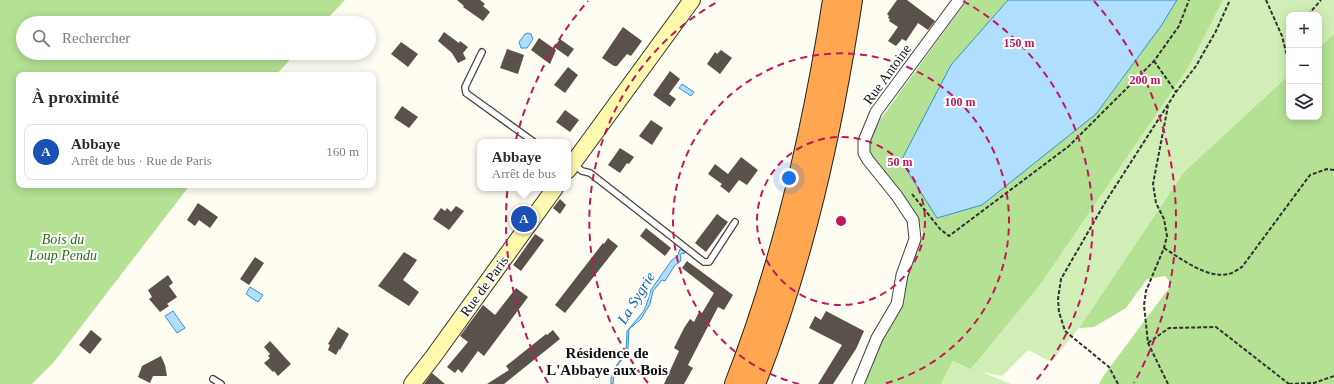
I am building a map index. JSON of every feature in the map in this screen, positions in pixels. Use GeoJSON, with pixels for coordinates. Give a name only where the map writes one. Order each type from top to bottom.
{"type":"FeatureCollection","features":[{"type":"Feature","properties":{"kind":"highway"},"geometry":{"type":"LineString","coordinates":[[735,384],[745,360],[770,284],[792,204],[826,48],[833,0]]}},
{"type":"Feature","properties":{"kind":"highway"},"geometry":{"type":"LineString","coordinates":[[755,384],[788,294],[806,233],[821,173],[852,0]]}},
{"type":"Feature","properties":{"kind":"street"},"geometry":{"type":"LineString","coordinates":[[571,166],[692,0]]}},
{"type":"Feature","properties":{"kind":"street","name":"Rue Antoine"},"geometry":{"type":"LineString","coordinates":[[858,384],[877,338],[897,304],[902,275],[914,239],[913,220],[897,196],[876,171],[864,153],[864,141],[876,112],[959,0]]}},
{"type":"Feature","properties":{"kind":"street","name":"Rue de Paris"},"geometry":{"type":"LineString","coordinates":[[412,384],[433,358],[553,191]]}},
{"type":"Feature","properties":{"kind":"lane"},"geometry":{"type":"LineString","coordinates":[[482,52],[465,87],[466,93],[530,139]]}},
{"type":"Feature","properties":{"kind":"lane"},"geometry":{"type":"LineString","coordinates":[[571,167],[590,173],[704,262],[709,262],[735,222]]}},
{"type":"Feature","properties":{"kind":"lane"},"geometry":{"type":"LineString","coordinates":[[213,379],[221,384]]}},
{"type":"Feature","properties":{"kind":"path"},"geometry":{"type":"LineString","coordinates":[[912,194],[940,229],[949,236],[1069,146],[1154,61],[1178,26],[1190,0]]}},
{"type":"Feature","properties":{"kind":"path"},"geometry":{"type":"LineString","coordinates":[[1118,384],[1109,367],[1065,331],[1059,312],[1058,299],[1062,279],[1106,201],[1176,92],[1196,66],[1216,31],[1230,0]]}},
{"type":"Feature","properties":{"kind":"path"},"geometry":{"type":"LineString","coordinates":[[1266,0],[1282,36],[1286,52]]}},
{"type":"Feature","properties":{"kind":"path"},"geometry":{"type":"LineString","coordinates":[[1311,12],[1321,0]]}},
{"type":"Feature","properties":{"kind":"path"},"geometry":{"type":"LineString","coordinates":[[1154,61],[1176,92]]}},
{"type":"Feature","properties":{"kind":"path"},"geometry":{"type":"LineString","coordinates":[[1168,105],[1154,184],[1156,202],[1164,219],[1167,236],[1164,248],[1146,292],[1144,305],[1148,343],[1168,384]]}},
{"type":"Feature","properties":{"kind":"path"},"geometry":{"type":"LineString","coordinates":[[1164,248],[1202,270],[1216,274],[1228,274],[1242,267],[1310,176],[1327,169],[1334,170]]}},
{"type":"Feature","properties":{"kind":"path"},"geometry":{"type":"LineString","coordinates":[[1148,343],[1169,328],[1216,327],[1288,384],[1314,383],[1334,376]]}},
{"type":"Feature","properties":{"kind":"green space","name":"Bois du Loup Pendu"},"geometry":{"type":"Polygon","coordinates":[[[0,0],[345,0],[330,16],[16,16],[16,60],[290,60],[279,72],[16,72],[16,188],[188,188],[53,363],[32,384],[0,384],[0,0]]]}},
{"type":"Feature","properties":{"kind":"green space"},"geometry":{"type":"Polygon","coordinates":[[[967,0],[1008,0],[951,65],[1096,114],[1161,26],[1177,0],[1223,0],[1190,65],[1040,285],[971,369],[953,361],[941,384],[864,384],[923,234],[920,224],[869,151],[869,135],[967,0]]]}},
{"type":"Feature","properties":{"kind":"green space"},"geometry":{"type":"Polygon","coordinates":[[[1223,0],[1334,0],[1334,34],[1322,45],[1322,12],[1286,12],[1286,78],[1184,172],[1079,328],[1051,362],[1028,350],[1002,376],[982,372],[1011,384],[941,384],[953,361],[972,368],[1040,285],[1190,65],[1223,0]]]}},
{"type":"Feature","properties":{"kind":"green space"},"geometry":{"type":"Polygon","coordinates":[[[1334,34],[1334,384],[1099,384],[1104,375],[1172,284],[1165,276],[1147,279],[1126,308],[1094,327],[1079,328],[1184,172],[1286,78],[1286,120],[1322,120],[1322,45],[1334,34]]]}},
{"type":"Feature","properties":{"kind":"water"},"geometry":{"type":"Polygon","coordinates":[[[1008,0],[1177,0],[1161,26],[1096,114],[982,205],[937,218],[901,161],[951,65],[1008,0]]]}},
{"type":"Feature","properties":{"kind":"water"},"geometry":{"type":"Polygon","coordinates":[[[525,34],[531,34],[533,39],[527,48],[521,48],[519,42],[525,34]]]}},
{"type":"Feature","properties":{"kind":"water"},"geometry":{"type":"Polygon","coordinates":[[[682,84],[694,92],[691,96],[679,88],[682,84]]]}},
{"type":"Feature","properties":{"kind":"water"},"geometry":{"type":"Polygon","coordinates":[[[680,249],[685,252],[680,256],[680,262],[675,265],[665,281],[662,280],[653,291],[650,304],[641,319],[629,329],[627,353],[617,366],[613,384],[611,384],[611,378],[616,366],[626,352],[627,331],[643,312],[651,290],[671,261],[678,255],[680,249]]]}},
{"type":"Feature","properties":{"kind":"water"},"geometry":{"type":"Polygon","coordinates":[[[250,287],[263,295],[258,302],[246,294],[250,287]]]}},
{"type":"Feature","properties":{"kind":"water"},"geometry":{"type":"Polygon","coordinates":[[[173,311],[185,328],[177,333],[165,316],[173,311]]]}},
{"type":"Feature","properties":{"kind":"building"},"geometry":{"type":"Polygon","coordinates":[[[457,0],[480,0],[485,4],[483,6],[490,12],[483,21],[463,7],[464,6],[457,0]]]}},
{"type":"Feature","properties":{"kind":"building"},"geometry":{"type":"Polygon","coordinates":[[[897,0],[907,0],[935,21],[928,30],[918,23],[906,41],[902,39],[896,46],[888,41],[898,27],[889,21],[890,19],[888,18],[889,16],[887,14],[897,0]]]}},
{"type":"Feature","properties":{"kind":"building"},"geometry":{"type":"Polygon","coordinates":[[[623,27],[642,41],[631,56],[627,54],[617,66],[614,66],[602,58],[623,27]]]}},
{"type":"Feature","properties":{"kind":"building"},"geometry":{"type":"Polygon","coordinates":[[[444,32],[459,43],[460,41],[468,47],[463,53],[466,59],[458,63],[452,53],[438,41],[444,32]]]}},
{"type":"Feature","properties":{"kind":"building"},"geometry":{"type":"Polygon","coordinates":[[[539,38],[556,50],[550,64],[531,50],[539,38]]]}},
{"type":"Feature","properties":{"kind":"building"},"geometry":{"type":"Polygon","coordinates":[[[560,39],[574,49],[568,57],[554,47],[560,39]]]}},
{"type":"Feature","properties":{"kind":"building"},"geometry":{"type":"Polygon","coordinates":[[[401,42],[418,54],[408,67],[391,54],[401,42]]]}},
{"type":"Feature","properties":{"kind":"building"},"geometry":{"type":"Polygon","coordinates":[[[507,49],[524,55],[518,74],[500,68],[507,49]]]}},
{"type":"Feature","properties":{"kind":"building"},"geometry":{"type":"Polygon","coordinates":[[[721,50],[732,58],[720,74],[707,64],[715,52],[717,54],[721,50]]]}},
{"type":"Feature","properties":{"kind":"building"},"geometry":{"type":"Polygon","coordinates":[[[568,67],[578,75],[565,93],[554,85],[568,67]]]}},
{"type":"Feature","properties":{"kind":"building"},"geometry":{"type":"Polygon","coordinates":[[[670,71],[680,79],[669,94],[676,99],[670,107],[653,95],[670,71]]]}},
{"type":"Feature","properties":{"kind":"building"},"geometry":{"type":"Polygon","coordinates":[[[402,106],[418,117],[409,128],[394,118],[402,106]]]}},
{"type":"Feature","properties":{"kind":"building"},"geometry":{"type":"Polygon","coordinates":[[[565,110],[579,120],[570,132],[556,122],[565,110]]]}},
{"type":"Feature","properties":{"kind":"building"},"geometry":{"type":"Polygon","coordinates":[[[651,120],[663,128],[652,145],[639,136],[651,120]]]}},
{"type":"Feature","properties":{"kind":"building"},"geometry":{"type":"Polygon","coordinates":[[[620,148],[634,157],[629,164],[627,163],[620,173],[608,165],[620,148]]]}},
{"type":"Feature","properties":{"kind":"building"},"geometry":{"type":"Polygon","coordinates":[[[741,157],[758,170],[747,185],[739,180],[729,193],[720,186],[722,184],[708,174],[715,164],[728,174],[741,157]]]}},
{"type":"Feature","properties":{"kind":"building"},"geometry":{"type":"Polygon","coordinates":[[[560,199],[566,205],[560,214],[553,208],[560,199]]]}},
{"type":"Feature","properties":{"kind":"building"},"geometry":{"type":"Polygon","coordinates":[[[198,203],[218,217],[210,228],[199,220],[195,226],[187,220],[198,203]]]}},
{"type":"Feature","properties":{"kind":"building"},"geometry":{"type":"Polygon","coordinates":[[[456,206],[464,211],[449,230],[433,219],[441,208],[445,211],[447,208],[451,212],[456,206]]]}},
{"type":"Feature","properties":{"kind":"building"},"geometry":{"type":"Polygon","coordinates":[[[717,214],[728,222],[706,252],[695,243],[717,214]]]}},
{"type":"Feature","properties":{"kind":"building"},"geometry":{"type":"Polygon","coordinates":[[[646,228],[671,248],[665,256],[640,236],[646,228]]]}},
{"type":"Feature","properties":{"kind":"building"},"geometry":{"type":"Polygon","coordinates":[[[535,234],[544,240],[521,271],[513,265],[535,234]]]}},
{"type":"Feature","properties":{"kind":"building"},"geometry":{"type":"Polygon","coordinates":[[[608,238],[618,246],[565,313],[555,305],[608,238]]]}},
{"type":"Feature","properties":{"kind":"building"},"geometry":{"type":"Polygon","coordinates":[[[404,252],[417,260],[403,280],[419,292],[409,306],[378,286],[404,252]]]}},
{"type":"Feature","properties":{"kind":"building"},"geometry":{"type":"Polygon","coordinates":[[[255,257],[264,263],[249,285],[240,279],[255,257]]]}},
{"type":"Feature","properties":{"kind":"building"},"geometry":{"type":"Polygon","coordinates":[[[687,261],[733,295],[724,310],[718,307],[688,365],[693,368],[684,384],[664,384],[679,351],[674,348],[684,328],[690,319],[694,322],[699,312],[702,313],[714,293],[682,268],[687,261]]]}},
{"type":"Feature","properties":{"kind":"building"},"geometry":{"type":"Polygon","coordinates":[[[168,275],[173,283],[169,286],[177,297],[167,304],[169,306],[160,312],[149,299],[152,297],[148,290],[168,275]]]}},
{"type":"Feature","properties":{"kind":"building"},"geometry":{"type":"Polygon","coordinates":[[[516,288],[528,297],[484,356],[478,351],[462,373],[458,369],[455,373],[447,367],[468,342],[460,336],[483,305],[495,315],[516,288]]]}},
{"type":"Feature","properties":{"kind":"building"},"geometry":{"type":"Polygon","coordinates":[[[826,311],[864,331],[856,349],[833,384],[818,384],[842,345],[809,328],[815,316],[821,320],[826,311]]]}},
{"type":"Feature","properties":{"kind":"building"},"geometry":{"type":"Polygon","coordinates":[[[338,327],[349,334],[336,355],[328,350],[330,345],[328,344],[338,327]]]}},
{"type":"Feature","properties":{"kind":"building"},"geometry":{"type":"Polygon","coordinates":[[[91,330],[102,339],[90,354],[79,345],[91,330]]]}},
{"type":"Feature","properties":{"kind":"building"},"geometry":{"type":"Polygon","coordinates":[[[553,330],[560,339],[504,384],[487,384],[509,370],[506,366],[553,330]]]}},
{"type":"Feature","properties":{"kind":"building"},"geometry":{"type":"Polygon","coordinates":[[[270,341],[291,364],[278,376],[264,363],[270,358],[268,356],[270,354],[264,347],[270,341]]]}},
{"type":"Feature","properties":{"kind":"building"},"geometry":{"type":"Polygon","coordinates":[[[161,356],[165,365],[167,376],[153,376],[150,383],[138,377],[142,366],[161,356]]]}},
{"type":"Feature","properties":{"kind":"building"},"geometry":{"type":"Polygon","coordinates":[[[432,373],[445,384],[424,384],[432,373]]]}},
{"type":"Feature","properties":{"kind":"place","name":"Abbaye"},"geometry":{"type":"Point","coordinates":[524,219]}},
{"type":"Feature","properties":{"kind":"district","name":"Résidence de L'Abbaye aux Bois"},"geometry":{"type":"Point","coordinates":[607,362]}},
{"type":"Feature","properties":{"kind":"water label","name":"La Sygrie"},"geometry":{"type":"Point","coordinates":[636,298]}}]}
